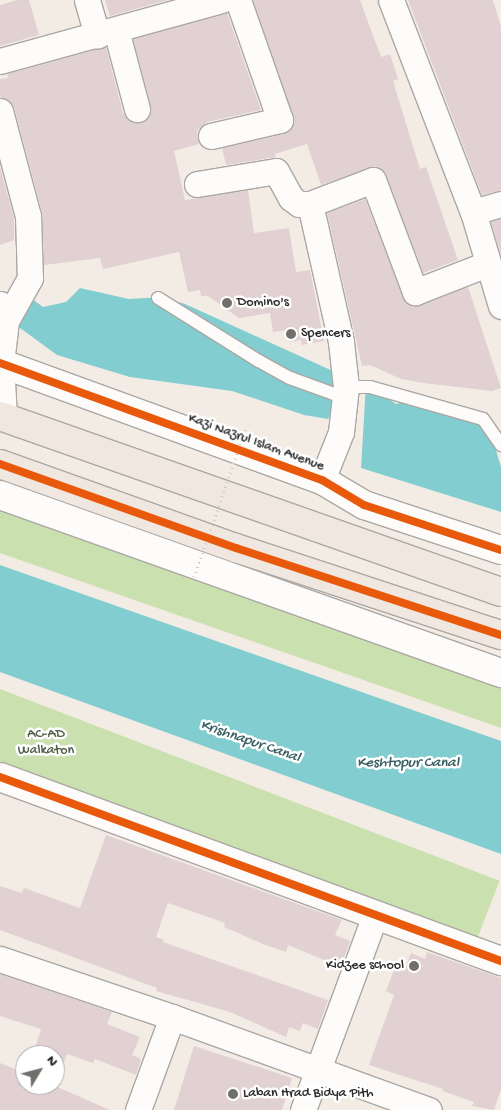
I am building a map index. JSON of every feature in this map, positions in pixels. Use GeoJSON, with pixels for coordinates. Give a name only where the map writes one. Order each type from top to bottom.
{"type":"FeatureCollection","features":[{"type":"Feature","properties":{"kind":"main road"},"geometry":{"type":"LineString","coordinates":[[2,417],[501,592]]}},
{"type":"Feature","properties":{"kind":"main road"},"geometry":{"type":"LineString","coordinates":[[0,464],[236,548],[501,635]]}},
{"type":"Feature","properties":{"kind":"street"},"geometry":{"type":"LineString","coordinates":[[88,0],[107,33],[137,109]]}},
{"type":"Feature","properties":{"kind":"street"},"geometry":{"type":"LineString","coordinates":[[0,62],[222,0]]}},
{"type":"Feature","properties":{"kind":"street"},"geometry":{"type":"LineString","coordinates":[[211,136],[280,120],[238,0]]}},
{"type":"Feature","properties":{"kind":"street"},"geometry":{"type":"LineString","coordinates":[[391,0],[473,212],[501,306]]}},
{"type":"Feature","properties":{"kind":"street"},"geometry":{"type":"LineString","coordinates":[[0,112],[28,216],[30,278],[3,313],[1,363],[2,417]]}},
{"type":"Feature","properties":{"kind":"street"},"geometry":{"type":"LineString","coordinates":[[197,184],[276,171],[291,198],[299,204],[310,204],[373,180],[415,292],[487,264]]}},
{"type":"Feature","properties":{"kind":"street"},"geometry":{"type":"LineString","coordinates":[[310,204],[341,342],[346,393],[341,432],[322,480]]}},
{"type":"Feature","properties":{"kind":"street"},"geometry":{"type":"LineString","coordinates":[[473,212],[501,204]]}},
{"type":"Feature","properties":{"kind":"street","name":"Kazi Nazrul Islam Avenue"},"geometry":{"type":"LineString","coordinates":[[1,363],[322,480],[364,505],[501,550]]}},
{"type":"Feature","properties":{"kind":"street"},"geometry":{"type":"LineString","coordinates":[[0,494],[501,673]]}},
{"type":"Feature","properties":{"kind":"street"},"geometry":{"type":"LineString","coordinates":[[0,777],[501,961]]}},
{"type":"Feature","properties":{"kind":"street"},"geometry":{"type":"LineString","coordinates":[[303,1110],[375,915]]}},
{"type":"Feature","properties":{"kind":"street"},"geometry":{"type":"LineString","coordinates":[[0,959],[172,1016],[429,1110]]}},
{"type":"Feature","properties":{"kind":"street"},"geometry":{"type":"LineString","coordinates":[[138,1110],[172,1016]]}},
{"type":"Feature","properties":{"kind":"lane"},"geometry":{"type":"LineString","coordinates":[[158,298],[259,361],[290,378],[346,393],[370,387],[483,419],[501,445]]}},
{"type":"Feature","properties":{"kind":"path"},"geometry":{"type":"LineString","coordinates":[[194,577],[246,428]]}},
{"type":"Feature","properties":{"kind":"green space"},"geometry":{"type":"Polygon","coordinates":[[[0,490],[501,673],[501,728],[0,553],[0,490]]]}},
{"type":"Feature","properties":{"kind":"green space","name":"AC-AD Walkaton"},"geometry":{"type":"Polygon","coordinates":[[[0,689],[499,881],[473,949],[0,767],[0,689]]]}},
{"type":"Feature","properties":{"kind":"water"},"geometry":{"type":"Polygon","coordinates":[[[80,288],[129,299],[162,297],[185,304],[335,372],[339,397],[328,419],[304,415],[232,391],[130,377],[57,355],[16,325],[31,298],[43,307],[66,302],[80,288]]]}},
{"type":"Feature","properties":{"kind":"water"},"geometry":{"type":"Polygon","coordinates":[[[366,384],[396,404],[409,401],[487,421],[501,467],[501,512],[361,468],[366,384]]]}},
{"type":"Feature","properties":{"kind":"water"},"geometry":{"type":"Polygon","coordinates":[[[0,565],[501,741],[501,854],[0,672],[0,565]]]}},
{"type":"Feature","properties":{"kind":"building"},"geometry":{"type":"Polygon","coordinates":[[[17,0],[29,0],[39,35],[0,46],[0,5],[17,0]]]}},
{"type":"Feature","properties":{"kind":"building"},"geometry":{"type":"Polygon","coordinates":[[[105,0],[168,0],[110,16],[105,0]]]}},
{"type":"Feature","properties":{"kind":"building"},"geometry":{"type":"Polygon","coordinates":[[[253,0],[360,0],[381,57],[390,54],[398,79],[393,81],[420,169],[426,167],[458,260],[423,273],[386,175],[376,166],[321,185],[307,144],[275,154],[276,157],[226,165],[222,148],[283,134],[294,123],[253,0]]]}},
{"type":"Feature","properties":{"kind":"building"},"geometry":{"type":"Polygon","coordinates":[[[408,0],[493,0],[501,26],[501,190],[482,195],[408,0]]]}},
{"type":"Feature","properties":{"kind":"building"},"geometry":{"type":"Polygon","coordinates":[[[227,13],[261,110],[207,122],[197,131],[199,144],[174,151],[185,200],[248,190],[254,233],[289,228],[296,272],[310,270],[324,341],[302,345],[301,340],[290,342],[288,330],[273,332],[270,313],[239,318],[208,296],[201,296],[200,290],[188,292],[179,252],[103,269],[100,258],[44,265],[42,212],[14,107],[10,101],[0,97],[0,79],[8,78],[7,74],[106,47],[123,113],[133,123],[141,123],[151,113],[151,106],[133,39],[227,13]]]}},
{"type":"Feature","properties":{"kind":"building"},"geometry":{"type":"Polygon","coordinates":[[[0,167],[14,218],[14,240],[0,245],[0,167]]]}},
{"type":"Feature","properties":{"kind":"building"},"geometry":{"type":"Polygon","coordinates":[[[365,199],[406,303],[420,305],[468,287],[501,388],[492,391],[423,383],[401,379],[370,365],[362,366],[327,213],[365,199]]]}},
{"type":"Feature","properties":{"kind":"building"},"geometry":{"type":"Polygon","coordinates":[[[501,219],[501,255],[491,222],[501,219]]]}},
{"type":"Feature","properties":{"kind":"building"},"geometry":{"type":"Polygon","coordinates":[[[106,835],[342,920],[335,935],[350,941],[341,967],[288,945],[286,952],[263,944],[224,927],[225,923],[168,903],[156,937],[164,940],[163,942],[328,1000],[318,1029],[303,1023],[300,1031],[289,1027],[286,1037],[230,1012],[156,991],[157,988],[0,930],[0,886],[22,893],[24,888],[80,908],[106,835]]]}},
{"type":"Feature","properties":{"kind":"building"},"geometry":{"type":"Polygon","coordinates":[[[427,952],[501,978],[501,1090],[494,1110],[472,1106],[474,1102],[442,1091],[443,1089],[369,1065],[394,995],[386,991],[396,965],[405,969],[411,953],[425,959],[427,952]]]}},
{"type":"Feature","properties":{"kind":"building"},"geometry":{"type":"Polygon","coordinates":[[[0,974],[112,1012],[107,1024],[140,1037],[132,1055],[141,1059],[136,1075],[95,1059],[93,1063],[67,1054],[65,1059],[65,1045],[36,1045],[41,1029],[0,1016],[0,974]]]}},
{"type":"Feature","properties":{"kind":"building","name":"Laban Hrad Bidya Pith"},"geometry":{"type":"Polygon","coordinates":[[[194,1046],[292,1078],[282,1110],[174,1110],[194,1046]]]}},
{"type":"Feature","properties":{"kind":"building"},"geometry":{"type":"Polygon","coordinates":[[[0,1063],[15,1069],[15,1095],[65,1095],[65,1090],[110,1110],[0,1110],[0,1063]]]}},
{"type":"Feature","properties":{"kind":"cycle path"},"geometry":{"type":"LineString","coordinates":[[0,363],[322,480],[364,505],[501,550]]}},
{"type":"Feature","properties":{"kind":"cycle path"},"geometry":{"type":"LineString","coordinates":[[0,464],[236,548],[501,635]]}},
{"type":"Feature","properties":{"kind":"cycle path"},"geometry":{"type":"LineString","coordinates":[[0,777],[501,961]]}},
{"type":"Feature","properties":{"kind":"place","name":"Domino's"},"geometry":{"type":"Point","coordinates":[227,303]}},
{"type":"Feature","properties":{"kind":"place","name":"Spencers"},"geometry":{"type":"Point","coordinates":[291,334]}},
{"type":"Feature","properties":{"kind":"place","name":"Kidzee school"},"geometry":{"type":"Point","coordinates":[414,966]}},
{"type":"Feature","properties":{"kind":"place","name":"Laban Hrad Bidya Pith"},"geometry":{"type":"Point","coordinates":[233,1094]}},
{"type":"Feature","properties":{"kind":"water label","name":"Krishnapur Canal"},"geometry":{"type":"Point","coordinates":[250,742]}},
{"type":"Feature","properties":{"kind":"water label","name":"Keshtopur Canal"},"geometry":{"type":"Point","coordinates":[408,764]}}]}
